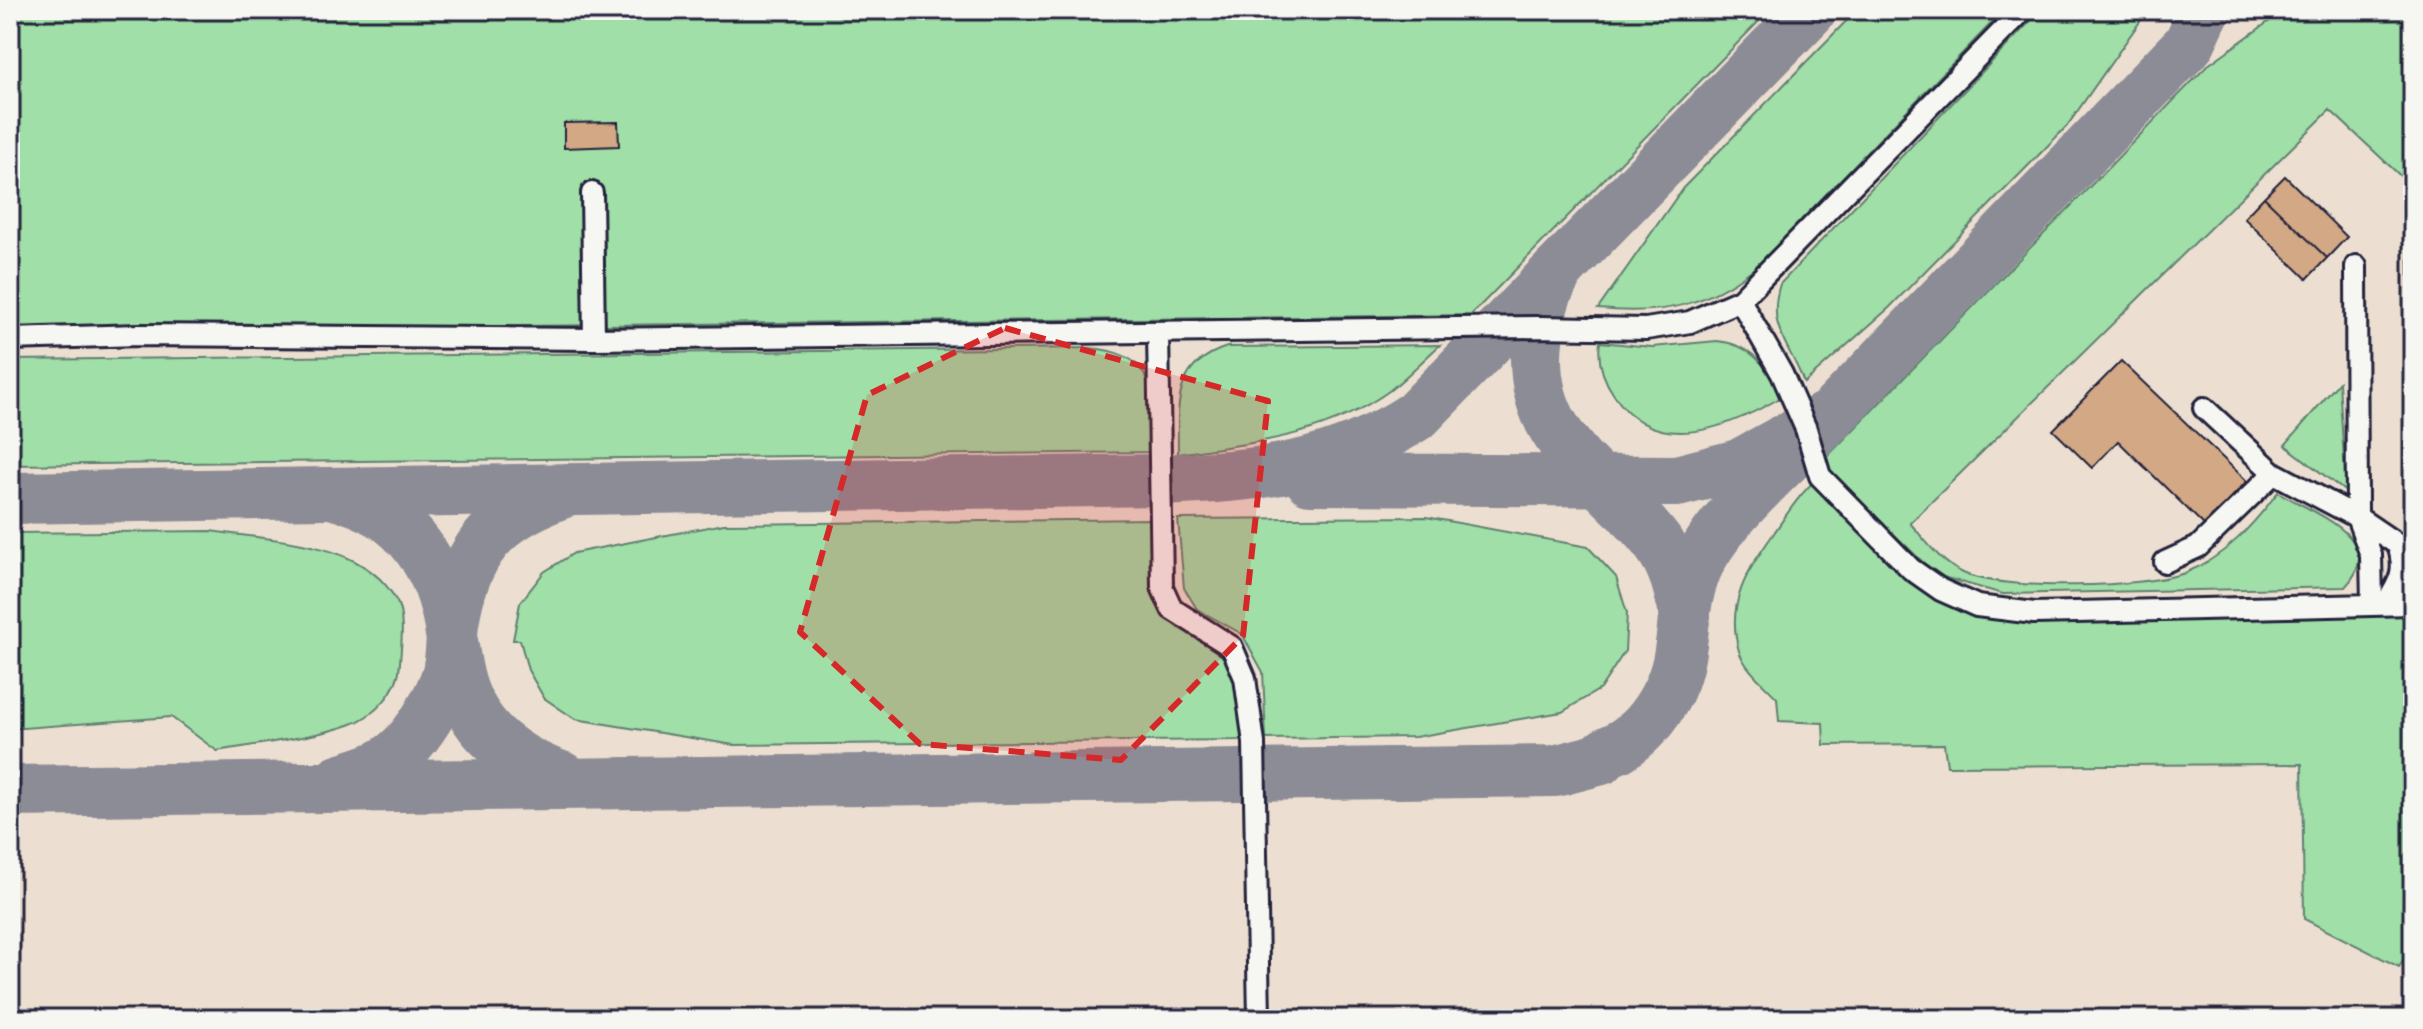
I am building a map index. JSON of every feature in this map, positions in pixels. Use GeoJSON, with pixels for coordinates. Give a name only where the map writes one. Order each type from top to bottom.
{"type":"FeatureCollection","features":[{"type":"Feature","properties":{"kind":"lane"},"geometry":{"type":"LineString","coordinates":[[10,339],[139,335],[594,339],[1646,329],[1690,322],[1740,300],[2023,10]]}},
{"type":"Feature","properties":{"kind":"lane"},"geometry":{"type":"LineString","coordinates":[[592,193],[594,339]]}},
{"type":"Feature","properties":{"kind":"lane"},"geometry":{"type":"LineString","coordinates":[[2356,266],[2357,517],[2371,555],[2380,603]]}},
{"type":"Feature","properties":{"kind":"lane"},"geometry":{"type":"LineString","coordinates":[[1740,300],[1782,374],[1806,429],[1820,476],[1911,569],[1941,590],[1977,606],[2034,613],[2413,604]]}},
{"type":"Feature","properties":{"kind":"lane"},"geometry":{"type":"LineString","coordinates":[[1158,332],[1162,587],[1172,609],[1232,647],[1245,678],[1254,743],[1259,1019]]}},
{"type":"Feature","properties":{"kind":"lane"},"geometry":{"type":"LineString","coordinates":[[2204,408],[2274,473],[2357,517],[2406,550],[2401,581],[2380,603]]}},
{"type":"Feature","properties":{"kind":"lane"},"geometry":{"type":"LineString","coordinates":[[2165,562],[2198,547],[2274,473]]}},
{"type":"Feature","properties":{"kind":"highlighted area"},"geometry":{"type":"Polygon","coordinates":[[[1005,328],[1268,401],[1243,636],[1121,760],[920,744],[800,632],[867,395],[1005,328]]]}},
{"type":"Feature","properties":{"kind":"shaded area"},"geometry":{"type":"Polygon","coordinates":[[[10,10],[2413,10],[2413,1019],[10,1019],[10,10]]]}},
{"type":"Feature","properties":{"kind":"green space"},"geometry":{"type":"Polygon","coordinates":[[[10,10],[1770,10],[1471,315],[10,332],[10,10]]]}},
{"type":"Feature","properties":{"kind":"green space"},"geometry":{"type":"Polygon","coordinates":[[[1857,10],[2004,10],[1757,266],[1738,280],[1701,299],[1663,309],[1598,309],[1683,188],[1857,10]]]}},
{"type":"Feature","properties":{"kind":"green space"},"geometry":{"type":"Polygon","coordinates":[[[2041,10],[2148,10],[2067,126],[1889,308],[1804,383],[1778,324],[1776,299],[1780,284],[2041,10]]]}},
{"type":"Feature","properties":{"kind":"green space"},"geometry":{"type":"Polygon","coordinates":[[[2285,10],[2413,10],[2413,945],[2399,967],[2304,919],[2302,764],[1947,766],[1944,744],[1824,745],[1823,723],[1779,721],[1777,698],[1746,664],[1735,634],[1737,602],[1748,574],[1790,510],[1820,476],[1911,568],[1977,606],[2411,604],[2408,183],[2330,110],[1910,523],[1947,563],[1963,573],[1982,579],[2040,585],[2109,584],[2168,577],[2201,566],[2226,549],[2249,527],[2278,492],[2327,519],[2353,541],[2359,555],[2357,570],[2345,587],[2003,594],[1936,575],[1821,463],[2208,65],[2285,10]]]}},
{"type":"Feature","properties":{"kind":"green space"},"geometry":{"type":"Polygon","coordinates":[[[1717,341],[1740,347],[1758,359],[1771,376],[1780,398],[1715,427],[1671,432],[1650,426],[1631,414],[1610,389],[1600,363],[1600,342],[1652,347],[1717,341]]]}},
{"type":"Feature","properties":{"kind":"green space"},"geometry":{"type":"Polygon","coordinates":[[[1440,345],[1389,391],[1340,419],[1288,436],[1178,454],[1179,403],[1187,376],[1196,364],[1227,347],[1440,345]]]}},
{"type":"Feature","properties":{"kind":"green space"},"geometry":{"type":"Polygon","coordinates":[[[1089,348],[1129,358],[1140,368],[1150,395],[1152,452],[10,465],[10,360],[1089,348]]]}},
{"type":"Feature","properties":{"kind":"green space"},"geometry":{"type":"Polygon","coordinates":[[[2339,382],[2346,492],[2285,445],[2339,382]]]}},
{"type":"Feature","properties":{"kind":"green space"},"geometry":{"type":"Polygon","coordinates":[[[1426,517],[1588,547],[1616,577],[1627,613],[1625,651],[1600,689],[1562,712],[1415,737],[1266,739],[1263,672],[1242,634],[1197,609],[1184,588],[1178,519],[1426,517]]]}},
{"type":"Feature","properties":{"kind":"green space"},"geometry":{"type":"Polygon","coordinates":[[[1153,519],[1151,575],[1155,596],[1175,625],[1218,653],[1233,672],[1240,706],[1241,740],[734,745],[575,719],[544,698],[528,670],[520,640],[513,640],[520,603],[544,572],[574,553],[724,524],[1153,519]]]}},
{"type":"Feature","properties":{"kind":"green space"},"geometry":{"type":"Polygon","coordinates":[[[211,531],[288,541],[340,554],[382,581],[397,602],[402,640],[399,673],[390,693],[376,709],[359,721],[334,730],[217,751],[171,717],[10,729],[10,533],[211,531]]]}},
{"type":"Feature","properties":{"kind":"building"},"geometry":{"type":"Polygon","coordinates":[[[618,122],[619,146],[564,148],[564,123],[618,122]]]}},
{"type":"Feature","properties":{"kind":"building"},"geometry":{"type":"Polygon","coordinates":[[[2285,176],[2347,237],[2327,258],[2264,197],[2285,176]]]}},
{"type":"Feature","properties":{"kind":"building"},"geometry":{"type":"Polygon","coordinates":[[[2264,197],[2327,258],[2307,279],[2244,218],[2264,197]]]}},
{"type":"Feature","properties":{"kind":"building"},"geometry":{"type":"Polygon","coordinates":[[[2121,361],[2247,481],[2205,526],[2118,441],[2092,468],[2053,430],[2121,361]]]}},
{"type":"Feature","properties":{"kind":"taxiway"},"geometry":{"type":"LineString","coordinates":[[10,498],[1160,480],[1262,472],[1325,459],[1356,448],[1417,415],[1811,10]]}},
{"type":"Feature","properties":{"kind":"taxiway"},"geometry":{"type":"LineString","coordinates":[[1310,479],[1677,481],[1739,465],[1832,414],[2189,44],[2205,10]]}},
{"type":"Feature","properties":{"kind":"taxiway"},"geometry":{"type":"LineString","coordinates":[[1554,278],[1544,301],[1537,341],[1537,376],[1544,406],[1556,431],[1573,454],[1663,550],[1676,577],[1685,616]]}},
{"type":"Feature","properties":{"kind":"taxiway"},"geometry":{"type":"LineString","coordinates":[[10,791],[1555,771],[1601,759],[1634,736],[1651,718],[1672,682],[1689,590],[1704,554],[1735,511],[1832,414]]}},
{"type":"Feature","properties":{"kind":"taxiway"},"geometry":{"type":"LineString","coordinates":[[339,780],[385,763],[414,737],[446,679],[458,599],[464,577],[474,558],[485,541],[516,514],[559,494]]}},
{"type":"Feature","properties":{"kind":"taxiway"},"geometry":{"type":"LineString","coordinates":[[338,495],[384,514],[417,545],[439,586],[462,688],[477,718],[509,751],[536,767],[564,778]]}}]}
